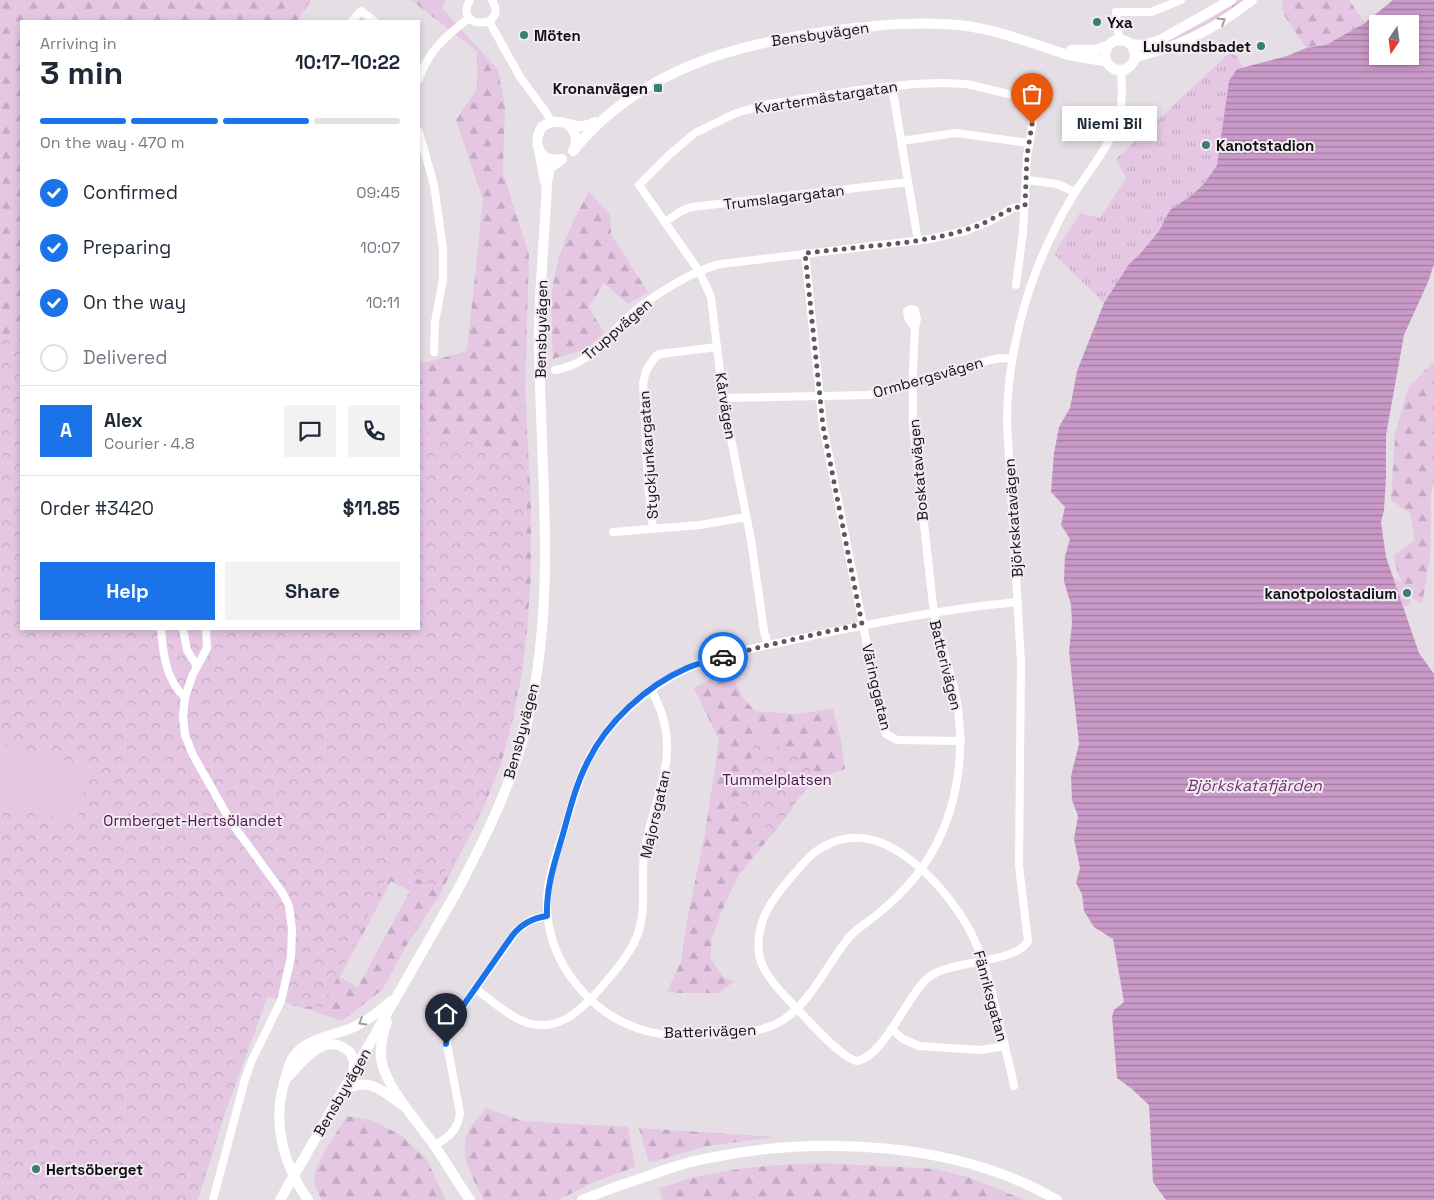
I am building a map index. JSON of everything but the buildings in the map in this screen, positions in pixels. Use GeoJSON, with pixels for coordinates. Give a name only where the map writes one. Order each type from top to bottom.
{"type":"FeatureCollection","features":[{"type":"Feature","properties":{"kind":"main road"},"geometry":{"type":"LineString","coordinates":[[1130,44],[1148,45],[1160,40],[1231,0]]}},
{"type":"Feature","properties":{"kind":"main road"},"geometry":{"type":"LineString","coordinates":[[1135,58],[1130,44],[1124,40],[1113,41],[1107,46],[1106,62],[1112,68],[1121,70],[1128,68],[1135,58],[1177,44],[1199,34],[1228,18],[1252,0]]}},
{"type":"Feature","properties":{"kind":"main road","name":"Bensbyvägen"},"geometry":{"type":"LineString","coordinates":[[573,151],[607,114],[626,99],[646,87],[706,60],[752,44],[805,34],[908,23],[942,24],[998,33],[1063,53],[1106,62]]}},
{"type":"Feature","properties":{"kind":"main road","name":"Bensbyvägen"},"geometry":{"type":"LineString","coordinates":[[1047,47],[1086,51],[1107,46]]}},
{"type":"Feature","properties":{"kind":"main road","name":"Bensbyvägen"},"geometry":{"type":"LineString","coordinates":[[567,124],[584,127],[607,114]]}},
{"type":"Feature","properties":{"kind":"main road"},"geometry":{"type":"LineString","coordinates":[[551,121],[561,121],[567,124],[576,135],[576,145],[573,151],[561,160],[546,157],[540,152],[538,146],[538,132],[551,121]]}},
{"type":"Feature","properties":{"kind":"main road","name":"Bensbyvägen"},"geometry":{"type":"LineString","coordinates":[[538,146],[545,182],[546,204]]}},
{"type":"Feature","properties":{"kind":"main road","name":"Bensbyvägen"},"geometry":{"type":"LineString","coordinates":[[280,1200],[456,894],[481,847],[514,767],[529,716],[537,673],[544,598],[545,550],[539,341],[546,204],[548,173],[553,165],[561,160]]}},
{"type":"Feature","properties":{"kind":"main road"},"geometry":{"type":"LineString","coordinates":[[308,1200],[289,1167],[281,1140],[278,1112],[288,1066],[297,1053],[305,1046],[364,1022],[388,1004],[400,991]]}},
{"type":"Feature","properties":{"kind":"main road"},"geometry":{"type":"LineString","coordinates":[[400,991],[383,1034],[381,1055],[385,1072],[470,1200]]}},
{"type":"Feature","properties":{"kind":"main road"},"geometry":{"type":"LineString","coordinates":[[284,1081],[307,1055],[327,1046],[342,1047],[348,1051],[353,1059],[353,1072]]}},
{"type":"Feature","properties":{"kind":"main road"},"geometry":{"type":"LineString","coordinates":[[343,1090],[360,1084],[375,1086],[409,1110]]}},
{"type":"Feature","properties":{"kind":"main road"},"geometry":{"type":"LineString","coordinates":[[582,1200],[673,1166],[738,1153],[789,1147],[849,1147],[907,1151],[954,1159],[1006,1176],[1057,1200]]}},
{"type":"Feature","properties":{"kind":"main road"},"geometry":{"type":"LineString","coordinates":[[597,1200],[637,1179]]}},
{"type":"Feature","properties":{"kind":"main road"},"geometry":{"type":"LineString","coordinates":[[459,1185],[463,1200]]}},
{"type":"Feature","properties":{"kind":"street"},"geometry":{"type":"LineString","coordinates":[[470,0],[466,8],[469,18],[480,24],[489,21],[494,16],[495,10],[492,0]]}},
{"type":"Feature","properties":{"kind":"street"},"geometry":{"type":"LineString","coordinates":[[1119,40],[1116,12],[1151,12],[1181,0]]}},
{"type":"Feature","properties":{"kind":"street"},"geometry":{"type":"LineString","coordinates":[[353,20],[361,11],[373,20]]}},
{"type":"Feature","properties":{"kind":"street"},"geometry":{"type":"LineString","coordinates":[[420,73],[422,60],[441,41],[469,18]]}},
{"type":"Feature","properties":{"kind":"street"},"geometry":{"type":"LineString","coordinates":[[489,21],[520,77],[551,121]]}},
{"type":"Feature","properties":{"kind":"street","name":"Björkskatavägen"},"geometry":{"type":"LineString","coordinates":[[864,1059],[891,1029],[919,987],[928,978],[941,970],[1018,951],[1026,944],[1029,937],[1022,900],[1019,866],[1022,690],[1007,422],[1008,384],[1025,307],[1036,273],[1054,230],[1075,192],[1106,146],[1115,126],[1120,112],[1122,96],[1121,70]]}},
{"type":"Feature","properties":{"kind":"street","name":"Kvartermästargatan"},"geometry":{"type":"LineString","coordinates":[[639,185],[669,155],[695,133],[736,112],[764,105],[892,86],[942,83],[967,84],[1037,101],[1029,142]]}},
{"type":"Feature","properties":{"kind":"street"},"geometry":{"type":"LineString","coordinates":[[892,86],[918,241]]}},
{"type":"Feature","properties":{"kind":"street"},"geometry":{"type":"LineString","coordinates":[[901,141],[956,133],[1029,142],[1024,232],[1016,285]]}},
{"type":"Feature","properties":{"kind":"street"},"geometry":{"type":"LineString","coordinates":[[420,136],[434,185],[443,249],[443,279],[436,322],[434,352]]}},
{"type":"Feature","properties":{"kind":"street"},"geometry":{"type":"LineString","coordinates":[[1027,180],[1056,184],[1075,192]]}},
{"type":"Feature","properties":{"kind":"street","name":"Trumslagargatan"},"geometry":{"type":"LineString","coordinates":[[665,222],[692,207],[908,182]]}},
{"type":"Feature","properties":{"kind":"street","name":"Kårvägen"},"geometry":{"type":"LineString","coordinates":[[639,185],[699,272],[711,297],[724,398],[751,540],[764,631],[768,645]]}},
{"type":"Feature","properties":{"kind":"street","name":"Truppvägen"},"geometry":{"type":"LineString","coordinates":[[555,370],[587,358],[602,346],[626,319],[645,303],[699,272],[721,264],[918,241],[965,231],[984,224],[1013,208],[1025,206]]}},
{"type":"Feature","properties":{"kind":"street","name":"Väringgatan"},"geometry":{"type":"LineString","coordinates":[[805,253],[823,426],[880,714],[886,734],[897,740],[961,741]]}},
{"type":"Feature","properties":{"kind":"street","name":"Boskatavägen"},"geometry":{"type":"LineString","coordinates":[[915,328],[913,425],[934,612]]}},
{"type":"Feature","properties":{"kind":"street","name":"Styckjunkargatan"},"geometry":{"type":"LineString","coordinates":[[653,528],[648,482],[643,389],[646,371],[655,358],[661,354],[717,347]]}},
{"type":"Feature","properties":{"kind":"street","name":"Ormbergsvägen"},"geometry":{"type":"LineString","coordinates":[[724,398],[868,395],[990,360],[1000,358],[1012,359]]}},
{"type":"Feature","properties":{"kind":"street"},"geometry":{"type":"LineString","coordinates":[[613,532],[700,525],[746,517]]}},
{"type":"Feature","properties":{"kind":"street","name":"Batterivägen"},"geometry":{"type":"LineString","coordinates":[[934,612],[935,624],[957,703],[961,741],[960,767],[951,808],[941,834],[922,868],[901,892],[850,935],[815,986],[797,1008],[780,1022],[769,1027],[728,1033],[668,1035],[647,1031],[627,1024],[602,1011],[578,987],[562,963],[554,944],[547,916],[547,897],[550,876],[583,772],[597,745],[626,711],[651,690],[694,665],[768,645],[862,624],[934,612],[1018,602]]}},
{"type":"Feature","properties":{"kind":"street"},"geometry":{"type":"LineString","coordinates":[[161,630],[164,654],[170,677],[177,689],[185,697]]}},
{"type":"Feature","properties":{"kind":"street"},"geometry":{"type":"LineString","coordinates":[[183,630],[187,650],[197,666]]}},
{"type":"Feature","properties":{"kind":"street"},"geometry":{"type":"LineString","coordinates":[[206,630],[207,648],[197,666],[185,697],[183,726],[190,748],[231,822],[282,892],[289,906],[292,929],[291,957],[281,1001],[245,1079],[213,1200]]}},
{"type":"Feature","properties":{"kind":"street","name":"Majorsgatan"},"geometry":{"type":"LineString","coordinates":[[475,988],[520,1020],[539,1025],[553,1024],[575,1014],[590,1000],[611,976],[630,948],[641,923],[644,857],[649,831],[664,778],[667,755],[664,724],[660,708],[651,690]]}},
{"type":"Feature","properties":{"kind":"street","name":"Fänriksgatan"},"geometry":{"type":"LineString","coordinates":[[864,1059],[857,1061],[848,1058],[797,1008],[770,978],[761,961],[758,941],[768,907],[790,880],[815,853],[834,842],[851,838],[873,839],[898,851],[922,868],[960,913],[974,937],[983,960],[1014,1086]]}},
{"type":"Feature","properties":{"kind":"street"},"geometry":{"type":"LineString","coordinates":[[435,1145],[452,1134],[459,1120],[459,1102],[447,1051],[446,1038],[451,1023],[517,930],[531,920],[547,916]]}},
{"type":"Feature","properties":{"kind":"street"},"geometry":{"type":"LineString","coordinates":[[891,1029],[903,1039],[919,1046],[980,1050],[1005,1046]]}},
{"type":"Feature","properties":{"kind":"green space"},"geometry":{"type":"Polygon","coordinates":[[[0,0],[311,0],[298,20],[20,20],[20,620],[0,616],[0,0]]]}},
{"type":"Feature","properties":{"kind":"green space"},"geometry":{"type":"Polygon","coordinates":[[[411,0],[446,0],[442,8],[498,70],[505,106],[503,173],[529,255],[525,391],[531,506],[531,575],[522,673],[501,764],[483,809],[439,896],[405,948],[383,989],[342,1021],[222,980],[0,808],[420,630],[420,360],[424,363],[467,351],[483,200],[456,120],[477,89],[477,51],[411,0]],[[391,881],[340,977],[358,987],[410,891],[391,881]]]}},
{"type":"Feature","properties":{"kind":"green space"},"geometry":{"type":"Polygon","coordinates":[[[1239,0],[1245,0],[1207,25],[1161,46],[1161,44],[1206,22],[1239,0]]]}},
{"type":"Feature","properties":{"kind":"green space"},"geometry":{"type":"Polygon","coordinates":[[[1282,0],[1349,0],[1365,23],[1326,45],[1306,48],[1284,15],[1282,0]]]}},
{"type":"Feature","properties":{"kind":"green space"},"geometry":{"type":"Polygon","coordinates":[[[1234,52],[1243,67],[1240,67],[1224,119],[1217,165],[1204,184],[1191,196],[1170,210],[1159,231],[1129,264],[1104,303],[1054,254],[1080,213],[1100,218],[1126,178],[1116,159],[1226,56],[1234,52]]]}},
{"type":"Feature","properties":{"kind":"green space"},"geometry":{"type":"Polygon","coordinates":[[[589,191],[610,215],[611,234],[648,292],[628,304],[604,283],[589,307],[604,333],[586,349],[553,359],[551,305],[555,274],[565,241],[589,191]]]}},
{"type":"Feature","properties":{"kind":"green space","name":"Ormberget-Hertsölandet"},"geometry":{"type":"Polygon","coordinates":[[[0,337],[20,342],[20,630],[420,630],[420,431],[528,456],[524,658],[500,754],[477,821],[465,846],[434,886],[391,868],[323,1007],[295,1006],[268,996],[224,1116],[198,1200],[0,1200],[0,337]]]}},
{"type":"Feature","properties":{"kind":"green space"},"geometry":{"type":"Polygon","coordinates":[[[1434,361],[1434,480],[1431,494],[1430,557],[1422,604],[1410,594],[1402,583],[1393,555],[1415,540],[1410,513],[1391,500],[1395,434],[1408,388],[1434,361]]]}},
{"type":"Feature","properties":{"kind":"green space","name":"kanotpolostadium"},"geometry":{"type":"Polygon","coordinates":[[[1393,577],[1406,585],[1419,583],[1422,592],[1408,594],[1411,604],[1403,607],[1393,577]]]}},
{"type":"Feature","properties":{"kind":"green space"},"geometry":{"type":"Polygon","coordinates":[[[728,669],[743,698],[755,711],[793,714],[833,709],[841,741],[845,769],[817,778],[798,797],[790,812],[738,876],[721,913],[712,939],[710,957],[723,977],[734,982],[718,993],[677,993],[667,991],[681,962],[687,920],[705,833],[719,740],[694,688],[728,669]]]}},
{"type":"Feature","properties":{"kind":"green space","name":"Tummelplatsen"},"geometry":{"type":"Polygon","coordinates":[[[756,735],[791,752],[817,775],[773,832],[740,812],[756,735]]]}},
{"type":"Feature","properties":{"kind":"green space"},"geometry":{"type":"Polygon","coordinates":[[[0,745],[91,767],[77,822],[0,804],[0,745]]]}},
{"type":"Feature","properties":{"kind":"green space"},"geometry":{"type":"Polygon","coordinates":[[[486,1108],[523,1121],[628,1127],[635,1167],[592,1183],[558,1200],[484,1200],[468,1166],[465,1148],[469,1130],[486,1108]]]}},
{"type":"Feature","properties":{"kind":"green space"},"geometry":{"type":"Polygon","coordinates":[[[347,1116],[371,1120],[401,1135],[427,1160],[445,1200],[322,1200],[315,1184],[315,1172],[347,1116]]]}},
{"type":"Feature","properties":{"kind":"green space"},"geometry":{"type":"Polygon","coordinates":[[[639,1128],[776,1137],[707,1146],[649,1163],[639,1128]]]}},
{"type":"Feature","properties":{"kind":"green space"},"geometry":{"type":"Polygon","coordinates":[[[824,1163],[936,1169],[968,1177],[1025,1200],[662,1200],[659,1188],[698,1176],[734,1170],[824,1163]]]}},
{"type":"Feature","properties":{"kind":"water","name":"Björkskatafjärden"},"geometry":{"type":"Polygon","coordinates":[[[1393,0],[1434,0],[1434,264],[1404,335],[1386,435],[1386,477],[1384,510],[1381,522],[1386,557],[1419,653],[1434,674],[1434,1200],[1166,1200],[1153,1182],[1149,1105],[1117,1078],[1112,1017],[1114,1010],[1124,1002],[1113,939],[1094,927],[1084,911],[1082,894],[1076,883],[1080,868],[1074,839],[1078,816],[1072,800],[1071,776],[1079,744],[1069,651],[1072,624],[1071,605],[1064,581],[1065,556],[1070,539],[1061,525],[1065,507],[1051,492],[1054,453],[1059,427],[1070,408],[1077,371],[1104,303],[1129,264],[1159,231],[1170,210],[1191,196],[1204,184],[1217,165],[1229,81],[1237,69],[1287,56],[1306,48],[1326,45],[1369,20],[1369,65],[1419,65],[1419,15],[1375,15],[1393,0]]]}},
{"type":"Feature","properties":{"kind":"way so far"},"geometry":{"type":"LineString","coordinates":[[723,657],[862,624],[823,426],[805,253],[910,242],[948,235],[978,226],[1018,206],[1025,206],[1026,163],[1032,124]]}},
{"type":"Feature","properties":{"kind":"place","name":"Yxa"},"geometry":{"type":"Point","coordinates":[1097,22]}},
{"type":"Feature","properties":{"kind":"place","name":"Möten"},"geometry":{"type":"Point","coordinates":[524,35]}},
{"type":"Feature","properties":{"kind":"place","name":"Lulsundsbadet"},"geometry":{"type":"Point","coordinates":[1261,46]}},
{"type":"Feature","properties":{"kind":"place","name":"Kronanvägen"},"geometry":{"type":"Point","coordinates":[658,88]}},
{"type":"Feature","properties":{"kind":"place","name":"Niemi Bil"},"geometry":{"type":"Point","coordinates":[1032,124]}},
{"type":"Feature","properties":{"kind":"place","name":"Kanotstadion"},"geometry":{"type":"Point","coordinates":[1206,145]}},
{"type":"Feature","properties":{"kind":"place","name":"kanotpolostadium"},"geometry":{"type":"Point","coordinates":[1407,593]}},
{"type":"Feature","properties":{"kind":"place","name":"Hertsöberget"},"geometry":{"type":"Point","coordinates":[36,1169]}},
{"type":"Feature","properties":{"kind":"route"},"geometry":{"type":"LineString","coordinates":[[446,1044],[451,1023],[512,936],[531,920],[547,916],[550,876],[575,793],[588,760],[597,745],[626,711],[659,684],[685,669],[723,657]]}}]}
